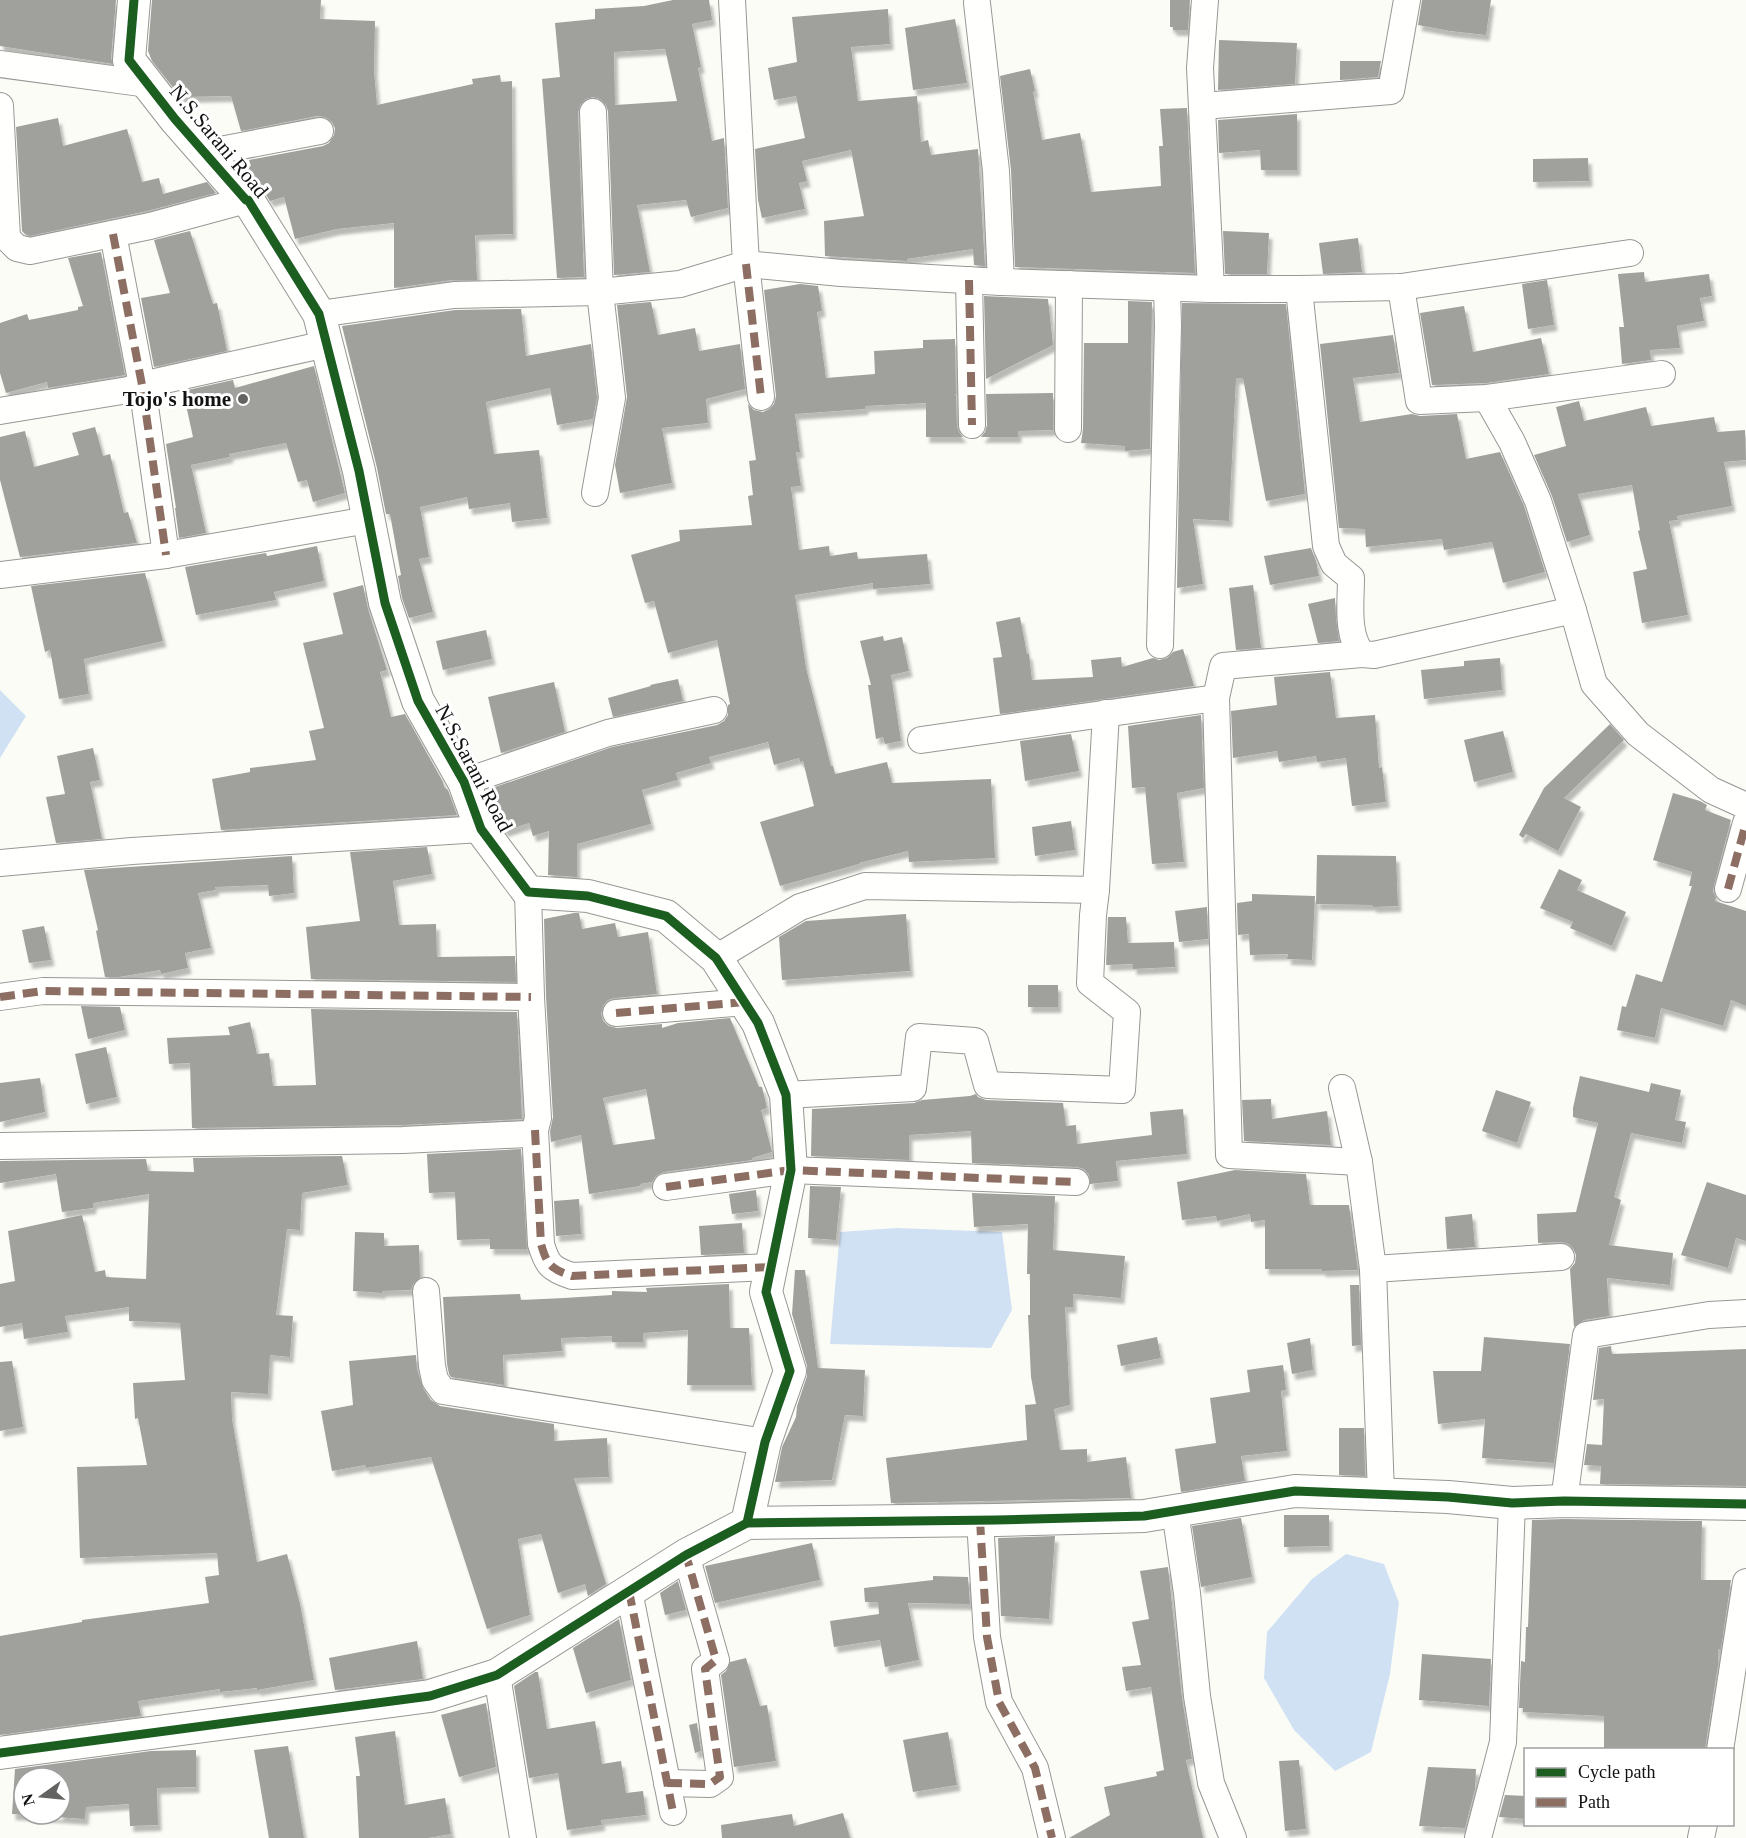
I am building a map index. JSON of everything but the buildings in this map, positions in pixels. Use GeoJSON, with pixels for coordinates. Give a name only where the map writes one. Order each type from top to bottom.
{"type":"FeatureCollection","features":[{"type":"Feature","properties":{"kind":"street","name":"N.S.Sarani Road"},"geometry":{"type":"LineString","coordinates":[[134,0],[129,60],[204,153],[248,200],[319,314],[359,471],[385,603],[418,701],[465,782],[481,829],[528,892]]}},
{"type":"Feature","properties":{"kind":"street"},"geometry":{"type":"LineString","coordinates":[[732,0],[746,264],[761,397]]}},
{"type":"Feature","properties":{"kind":"street"},"geometry":{"type":"LineString","coordinates":[[1205,0],[1200,68],[1211,289]]}},
{"type":"Feature","properties":{"kind":"street"},"geometry":{"type":"LineString","coordinates":[[1203,106],[1391,91],[1407,0]]}},
{"type":"Feature","properties":{"kind":"street"},"geometry":{"type":"LineString","coordinates":[[977,3],[996,171],[1001,282]]}},
{"type":"Feature","properties":{"kind":"street"},"geometry":{"type":"LineString","coordinates":[[0,64],[148,84]]}},
{"type":"Feature","properties":{"kind":"street"},"geometry":{"type":"LineString","coordinates":[[0,106],[7,238],[17,248],[30,251],[113,234],[246,200]]}},
{"type":"Feature","properties":{"kind":"street"},"geometry":{"type":"LineString","coordinates":[[593,112],[600,292],[612,398],[595,493]]}},
{"type":"Feature","properties":{"kind":"street"},"geometry":{"type":"LineString","coordinates":[[204,153],[320,131]]}},
{"type":"Feature","properties":{"kind":"street"},"geometry":{"type":"LineString","coordinates":[[113,234],[142,385],[166,555]]}},
{"type":"Feature","properties":{"kind":"street"},"geometry":{"type":"LineString","coordinates":[[319,314],[454,296],[600,292],[680,285],[746,264],[841,273],[1001,282],[1167,288],[1299,289],[1401,287],[1630,253]]}},
{"type":"Feature","properties":{"kind":"street"},"geometry":{"type":"LineString","coordinates":[[969,280],[972,426]]}},
{"type":"Feature","properties":{"kind":"street"},"geometry":{"type":"LineString","coordinates":[[1068,429],[1069,284]]}},
{"type":"Feature","properties":{"kind":"street"},"geometry":{"type":"LineString","coordinates":[[1401,287],[1419,400],[1487,398],[1662,374]]}},
{"type":"Feature","properties":{"kind":"street"},"geometry":{"type":"LineString","coordinates":[[1160,645],[1167,288]]}},
{"type":"Feature","properties":{"kind":"street"},"geometry":{"type":"LineString","coordinates":[[1299,289],[1326,546],[1334,564],[1351,578],[1352,630],[1356,646],[1362,654]]}},
{"type":"Feature","properties":{"kind":"street"},"geometry":{"type":"LineString","coordinates":[[0,411],[128,390],[326,344]]}},
{"type":"Feature","properties":{"kind":"street"},"geometry":{"type":"LineString","coordinates":[[1487,398],[1512,442],[1538,501],[1594,684],[1638,734],[1711,790],[1746,806]]}},
{"type":"Feature","properties":{"kind":"street"},"geometry":{"type":"LineString","coordinates":[[0,575],[166,555],[368,520]]}},
{"type":"Feature","properties":{"kind":"street"},"geometry":{"type":"LineString","coordinates":[[1359,1162],[1229,1155],[1216,698],[1223,666],[1362,654],[1374,656],[1573,610]]}},
{"type":"Feature","properties":{"kind":"street"},"geometry":{"type":"LineString","coordinates":[[921,740],[1216,698]]}},
{"type":"Feature","properties":{"kind":"street"},"geometry":{"type":"LineString","coordinates":[[465,782],[608,733],[714,710]]}},
{"type":"Feature","properties":{"kind":"street"},"geometry":{"type":"LineString","coordinates":[[786,1095],[913,1088],[919,1037],[975,1041],[987,1085],[1122,1090],[1127,1012],[1090,983],[1092,915],[1096,890],[1106,713]]}},
{"type":"Feature","properties":{"kind":"street"},"geometry":{"type":"LineString","coordinates":[[1728,889],[1746,823]]}},
{"type":"Feature","properties":{"kind":"street"},"geometry":{"type":"LineString","coordinates":[[0,863],[132,851],[481,829]]}},
{"type":"Feature","properties":{"kind":"street"},"geometry":{"type":"LineString","coordinates":[[716,958],[800,907],[865,886],[1096,890]]}},
{"type":"Feature","properties":{"kind":"street"},"geometry":{"type":"LineString","coordinates":[[747,1523],[765,1442],[790,1371],[766,1292],[791,1170],[786,1095],[758,1023],[716,958],[666,916],[588,896],[528,892],[538,1118],[535,1130],[541,1244],[546,1262],[558,1271],[572,1276],[771,1267]]}},
{"type":"Feature","properties":{"kind":"street"},"geometry":{"type":"LineString","coordinates":[[0,996],[43,991],[531,997]]}},
{"type":"Feature","properties":{"kind":"street"},"geometry":{"type":"LineString","coordinates":[[616,1013],[745,1002]]}},
{"type":"Feature","properties":{"kind":"street"},"geometry":{"type":"LineString","coordinates":[[1342,1088],[1359,1162],[1373,1269],[1381,1494]]}},
{"type":"Feature","properties":{"kind":"street"},"geometry":{"type":"LineString","coordinates":[[0,1146],[403,1140],[527,1134],[535,1130]]}},
{"type":"Feature","properties":{"kind":"street"},"geometry":{"type":"LineString","coordinates":[[666,1187],[791,1170],[1076,1182]]}},
{"type":"Feature","properties":{"kind":"street"},"geometry":{"type":"LineString","coordinates":[[1373,1269],[1561,1257]]}},
{"type":"Feature","properties":{"kind":"street"},"geometry":{"type":"LineString","coordinates":[[426,1291],[433,1373],[443,1391],[765,1442]]}},
{"type":"Feature","properties":{"kind":"street"},"geometry":{"type":"LineString","coordinates":[[1564,1501],[1586,1335],[1709,1315],[1746,1314]]}},
{"type":"Feature","properties":{"kind":"street"},"geometry":{"type":"LineString","coordinates":[[0,1753],[430,1696],[497,1676],[686,1556],[747,1523],[1144,1516],[1295,1491],[1448,1497],[1512,1503],[1564,1501],[1746,1504]]}},
{"type":"Feature","properties":{"kind":"street"},"geometry":{"type":"LineString","coordinates":[[1478,1838],[1503,1742],[1512,1503]]}},
{"type":"Feature","properties":{"kind":"street"},"geometry":{"type":"LineString","coordinates":[[1175,1511],[1210,1783],[1233,1838]]}},
{"type":"Feature","properties":{"kind":"street"},"geometry":{"type":"LineString","coordinates":[[980,1520],[987,1637],[999,1702],[1035,1768],[1052,1838]]}},
{"type":"Feature","properties":{"kind":"street"},"geometry":{"type":"LineString","coordinates":[[667,1783],[710,1784],[720,1777],[705,1669],[716,1660],[686,1556]]}},
{"type":"Feature","properties":{"kind":"street"},"geometry":{"type":"LineString","coordinates":[[1720,1748],[1746,1582]]}},
{"type":"Feature","properties":{"kind":"street"},"geometry":{"type":"LineString","coordinates":[[629,1591],[674,1812]]}},
{"type":"Feature","properties":{"kind":"street"},"geometry":{"type":"LineString","coordinates":[[497,1676],[523,1838]]}},
{"type":"Feature","properties":{"kind":"water"},"geometry":{"type":"Polygon","coordinates":[[[0,690],[26,716],[0,758],[0,690]]]}},
{"type":"Feature","properties":{"kind":"water"},"geometry":{"type":"Polygon","coordinates":[[[896,1228],[1002,1232],[1012,1310],[991,1348],[830,1344],[840,1232],[896,1228]]]}},
{"type":"Feature","properties":{"kind":"water"},"geometry":{"type":"Polygon","coordinates":[[[1346,1554],[1384,1564],[1399,1603],[1390,1674],[1371,1752],[1335,1771],[1294,1730],[1264,1678],[1267,1632],[1312,1579],[1346,1554]]]}},
{"type":"Feature","properties":{"kind":"marked path"},"geometry":{"type":"LineString","coordinates":[[113,234],[142,385],[166,555]]}},
{"type":"Feature","properties":{"kind":"marked path"},"geometry":{"type":"LineString","coordinates":[[746,264],[761,397]]}},
{"type":"Feature","properties":{"kind":"marked path"},"geometry":{"type":"LineString","coordinates":[[969,280],[972,425]]}},
{"type":"Feature","properties":{"kind":"marked path"},"geometry":{"type":"LineString","coordinates":[[1728,889],[1746,823]]}},
{"type":"Feature","properties":{"kind":"marked path"},"geometry":{"type":"LineString","coordinates":[[0,997],[43,991],[531,997]]}},
{"type":"Feature","properties":{"kind":"marked path"},"geometry":{"type":"LineString","coordinates":[[616,1013],[745,1002]]}},
{"type":"Feature","properties":{"kind":"marked path"},"geometry":{"type":"LineString","coordinates":[[535,1130],[541,1244],[548,1262],[559,1271],[572,1276],[771,1267]]}},
{"type":"Feature","properties":{"kind":"marked path"},"geometry":{"type":"LineString","coordinates":[[666,1187],[791,1170],[1076,1182]]}},
{"type":"Feature","properties":{"kind":"marked path"},"geometry":{"type":"LineString","coordinates":[[980,1520],[987,1637],[999,1702],[1035,1768],[1052,1838]]}},
{"type":"Feature","properties":{"kind":"marked path"},"geometry":{"type":"LineString","coordinates":[[667,1783],[710,1784],[720,1777],[705,1669],[716,1660],[686,1555]]}},
{"type":"Feature","properties":{"kind":"marked path"},"geometry":{"type":"LineString","coordinates":[[629,1591],[673,1812]]}},
{"type":"Feature","properties":{"kind":"cycle path"},"geometry":{"type":"LineString","coordinates":[[134,0],[129,60],[175,119],[248,200],[319,314],[359,471],[385,603],[418,701],[464,782],[481,829],[528,892],[588,896],[666,916],[716,958],[758,1023],[786,1095],[791,1170],[766,1292],[790,1371],[765,1442],[747,1523]]}},
{"type":"Feature","properties":{"kind":"cycle path"},"geometry":{"type":"LineString","coordinates":[[0,1753],[430,1696],[497,1675],[686,1555],[747,1523],[1144,1516],[1295,1491],[1448,1497],[1512,1503],[1564,1501],[1746,1504]]}},
{"type":"Feature","properties":{"kind":"place","name":"Tojo's home"},"geometry":{"type":"Point","coordinates":[243,399]}}]}
